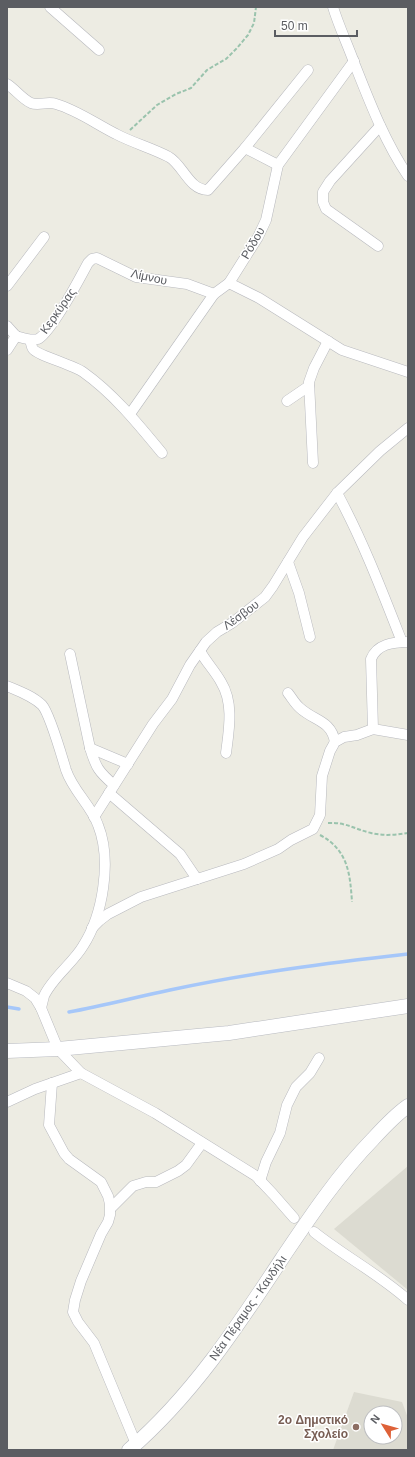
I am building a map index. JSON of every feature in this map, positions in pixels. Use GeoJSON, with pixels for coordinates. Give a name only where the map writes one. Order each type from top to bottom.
{"type":"FeatureCollection","features":[{"type":"Feature","properties":{"kind":"street"},"geometry":{"type":"LineString","coordinates":[[50,7],[99,50]]}},
{"type":"Feature","properties":{"kind":"street"},"geometry":{"type":"LineString","coordinates":[[336,9],[354,61],[380,126],[408,176]]}},
{"type":"Feature","properties":{"kind":"street","name":"Ρόδου"},"geometry":{"type":"LineString","coordinates":[[130,414],[214,294],[229,283],[258,238],[263,226],[278,166],[354,61]]}},
{"type":"Feature","properties":{"kind":"street"},"geometry":{"type":"LineString","coordinates":[[7,84],[31,103],[54,103],[120,136],[169,157],[177,163],[185,175],[193,183],[204,190],[208,190],[246,148],[308,70]]}},
{"type":"Feature","properties":{"kind":"street"},"geometry":{"type":"LineString","coordinates":[[378,246],[326,209],[323,202],[323,192],[330,181],[368,141],[380,126]]}},
{"type":"Feature","properties":{"kind":"street"},"geometry":{"type":"LineString","coordinates":[[246,148],[278,166]]}},
{"type":"Feature","properties":{"kind":"street"},"geometry":{"type":"LineString","coordinates":[[7,286],[44,237]]}},
{"type":"Feature","properties":{"kind":"street","name":"Λίμνου"},"geometry":{"type":"LineString","coordinates":[[88,263],[92,259],[97,258],[136,277],[187,284],[214,294]]}},
{"type":"Feature","properties":{"kind":"street","name":"Κερκύρας"},"geometry":{"type":"LineString","coordinates":[[16,336],[30,340],[38,339],[45,334],[68,299],[88,263]]}},
{"type":"Feature","properties":{"kind":"street"},"geometry":{"type":"LineString","coordinates":[[229,283],[258,298],[328,341],[350,352],[408,372]]}},
{"type":"Feature","properties":{"kind":"street"},"geometry":{"type":"LineString","coordinates":[[7,326],[16,336],[7,350]]}},
{"type":"Feature","properties":{"kind":"street"},"geometry":{"type":"LineString","coordinates":[[30,340],[33,349],[38,353],[82,371],[130,414],[162,453]]}},
{"type":"Feature","properties":{"kind":"street"},"geometry":{"type":"LineString","coordinates":[[313,463],[309,386],[314,368],[328,341]]}},
{"type":"Feature","properties":{"kind":"street"},"geometry":{"type":"LineString","coordinates":[[287,401],[309,386]]}},
{"type":"Feature","properties":{"kind":"street","name":"Λέσβου"},"geometry":{"type":"LineString","coordinates":[[94,817],[153,724],[172,699],[206,642],[217,632],[232,623],[265,597],[303,538],[337,493],[380,451],[408,428]]}},
{"type":"Feature","properties":{"kind":"street"},"geometry":{"type":"LineString","coordinates":[[337,493],[352,520],[405,642],[380,647],[374,652],[371,659],[373,729]]}},
{"type":"Feature","properties":{"kind":"street"},"geometry":{"type":"LineString","coordinates":[[288,562],[299,593],[310,637]]}},
{"type":"Feature","properties":{"kind":"street"},"geometry":{"type":"LineString","coordinates":[[200,651],[205,661],[222,682],[230,708],[226,753]]}},
{"type":"Feature","properties":{"kind":"street"},"geometry":{"type":"LineString","coordinates":[[70,654],[90,748],[98,770],[112,789],[180,854],[197,879]]}},
{"type":"Feature","properties":{"kind":"street"},"geometry":{"type":"LineString","coordinates":[[7,686],[31,698],[42,706],[71,780],[98,825],[104,852],[104,881],[99,906],[92,928],[83,946],[44,996],[41,1008]]}},
{"type":"Feature","properties":{"kind":"street"},"geometry":{"type":"LineString","coordinates":[[288,693],[300,708],[325,723],[334,733],[335,742]]}},
{"type":"Feature","properties":{"kind":"street"},"geometry":{"type":"LineString","coordinates":[[92,928],[98,921],[122,906],[141,897],[222,872],[263,856],[313,829],[320,815],[322,776],[330,751],[335,742],[344,737],[357,735],[373,729],[408,735]]}},
{"type":"Feature","properties":{"kind":"street"},"geometry":{"type":"LineString","coordinates":[[90,748],[128,764]]}},
{"type":"Feature","properties":{"kind":"street"},"geometry":{"type":"LineString","coordinates":[[7,983],[26,991],[35,998],[41,1008],[58,1050],[81,1073],[155,1113],[256,1176],[294,1218]]}},
{"type":"Feature","properties":{"kind":"street"},"geometry":{"type":"LineString","coordinates":[[7,1051],[58,1050],[229,1033],[408,1006]]}},
{"type":"Feature","properties":{"kind":"street"},"geometry":{"type":"LineString","coordinates":[[260,1181],[266,1162],[280,1133],[287,1105],[296,1087],[310,1073],[319,1058]]}},
{"type":"Feature","properties":{"kind":"street"},"geometry":{"type":"LineString","coordinates":[[7,1102],[18,1096],[81,1073]]}},
{"type":"Feature","properties":{"kind":"street"},"geometry":{"type":"LineString","coordinates":[[52,1083],[49,1125],[64,1153],[69,1159],[101,1182],[108,1196],[111,1208],[108,1222],[101,1234],[81,1281],[73,1312],[78,1322],[94,1343],[132,1447]]}},
{"type":"Feature","properties":{"kind":"street","name":"Νέα Πέραμος - Κανδήλι"},"geometry":{"type":"LineString","coordinates":[[132,1447],[179,1400],[220,1351],[312,1213],[356,1156],[383,1128],[408,1106]]}},
{"type":"Feature","properties":{"kind":"street","name":"Νέα Πέραμος - Κανδήλι"},"geometry":{"type":"LineString","coordinates":[[356,1156],[408,1116]]}},
{"type":"Feature","properties":{"kind":"street"},"geometry":{"type":"LineString","coordinates":[[111,1208],[133,1186],[146,1182],[156,1182],[178,1171],[186,1165],[202,1143]]}},
{"type":"Feature","properties":{"kind":"street"},"geometry":{"type":"LineString","coordinates":[[314,1232],[377,1275],[408,1300]]}},
{"type":"Feature","properties":{"kind":"path"},"geometry":{"type":"LineString","coordinates":[[120,136],[133,128],[157,106],[176,94],[191,88],[207,70],[226,59],[248,35],[254,23],[256,7]]}},
{"type":"Feature","properties":{"kind":"path"},"geometry":{"type":"LineString","coordinates":[[352,902],[350,877],[346,862],[330,840],[316,833],[313,829],[328,823],[340,823],[378,835],[408,833]]}},
{"type":"Feature","properties":{"kind":"shaded area"},"geometry":{"type":"Polygon","coordinates":[[[408,1166],[408,1290],[334,1229],[408,1166]]]}},
{"type":"Feature","properties":{"kind":"shaded area","name":"2o Δημοτικό Σχολείο"},"geometry":{"type":"Polygon","coordinates":[[[354,1392],[402,1402],[408,1418],[408,1450],[333,1450],[354,1392]]]}},
{"type":"Feature","properties":{"kind":"waterway"},"geometry":{"type":"LineString","coordinates":[[69,1012],[229,978],[408,954]]}},
{"type":"Feature","properties":{"kind":"waterway"},"geometry":{"type":"LineString","coordinates":[[7,1007],[19,1009]]}},
{"type":"Feature","properties":{"kind":"place","name":"2o Δημοτικό Σχολείο"},"geometry":{"type":"Point","coordinates":[356,1427]}}]}
